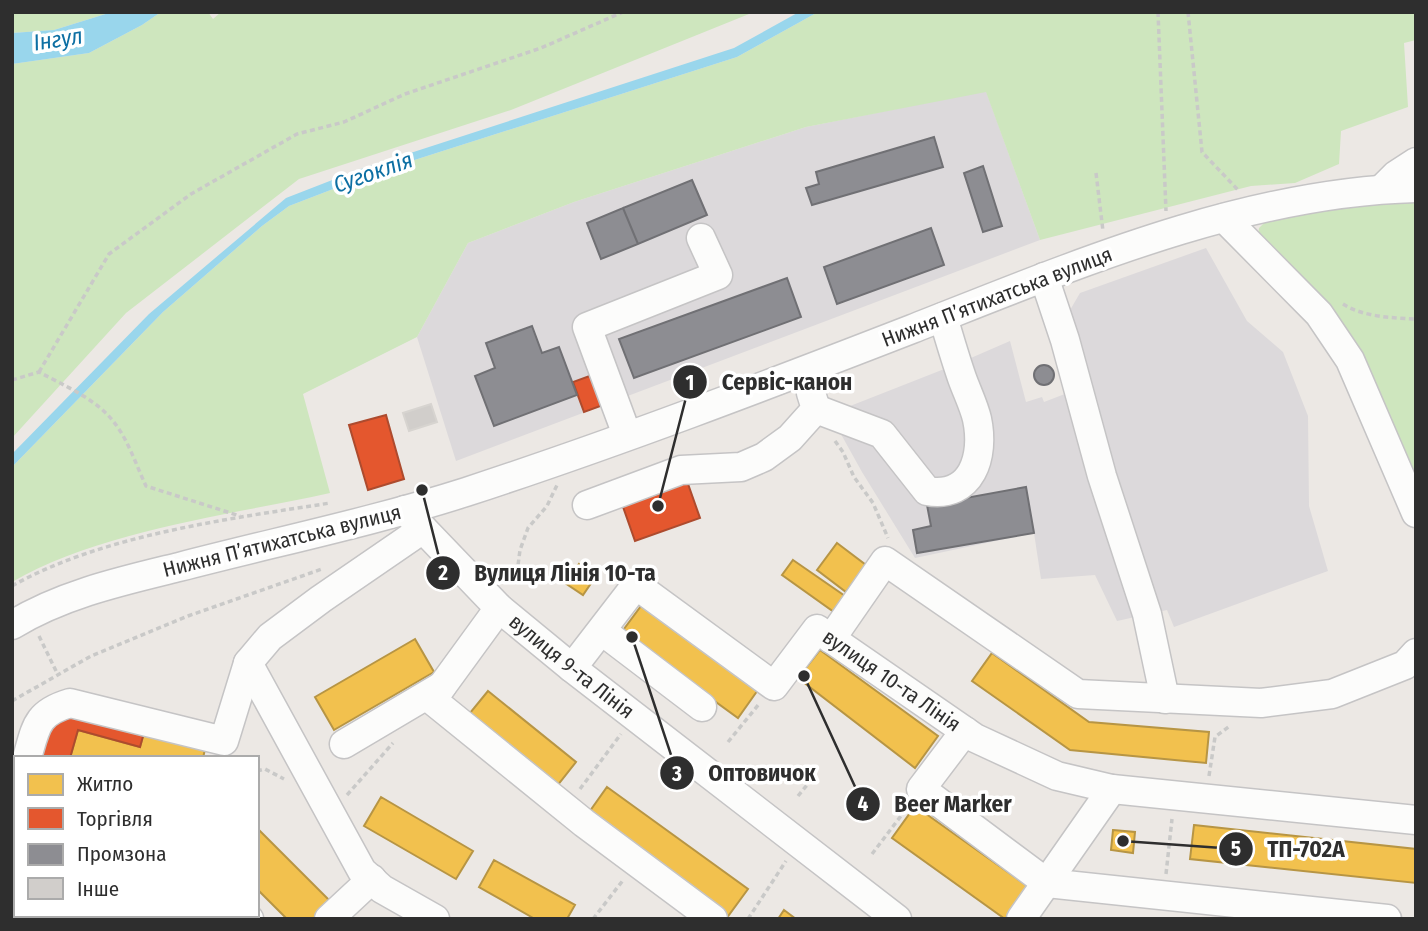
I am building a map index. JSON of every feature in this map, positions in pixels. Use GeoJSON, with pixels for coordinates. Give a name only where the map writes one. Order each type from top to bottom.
{"type":"FeatureCollection","features":[{"type":"Feature","properties":{"kind":"street"},"geometry":{"type":"LineString","coordinates":[[1382,189],[1396,175],[1416,162]]}},
{"type":"Feature","properties":{"kind":"street","name":"Нижня Пʼятихатська вулиця"},"geometry":{"type":"LineString","coordinates":[[20,620],[93,589],[414,520],[563,458],[804,371],[1044,277],[1178,230],[1265,208],[1382,189],[1416,188]]}},
{"type":"Feature","properties":{"kind":"street"},"geometry":{"type":"LineString","coordinates":[[1224,218],[1319,314],[1350,360],[1416,513]]}},
{"type":"Feature","properties":{"kind":"street"},"geometry":{"type":"LineString","coordinates":[[627,435],[586,327],[718,275],[701,238]]}},
{"type":"Feature","properties":{"kind":"street"},"geometry":{"type":"LineString","coordinates":[[1044,277],[1065,340],[1102,476],[1146,614],[1166,699]]}},
{"type":"Feature","properties":{"kind":"street"},"geometry":{"type":"LineString","coordinates":[[816,409],[882,434],[927,491],[940,493],[957,489],[968,479],[979,452],[977,420],[943,317]]}},
{"type":"Feature","properties":{"kind":"street"},"geometry":{"type":"LineString","coordinates":[[804,371],[816,409]]}},
{"type":"Feature","properties":{"kind":"street"},"geometry":{"type":"LineString","coordinates":[[587,505],[681,470],[741,467],[764,457],[790,438],[816,409]]}},
{"type":"Feature","properties":{"kind":"street"},"geometry":{"type":"LineString","coordinates":[[28,756],[37,723],[50,709],[69,703],[222,749],[248,663],[270,637],[414,520]]}},
{"type":"Feature","properties":{"kind":"street","name":"вулиця 9-та Лінія"},"geometry":{"type":"LineString","coordinates":[[414,520],[499,608],[633,718],[799,841],[897,919]]}},
{"type":"Feature","properties":{"kind":"street"},"geometry":{"type":"LineString","coordinates":[[831,639],[885,561],[1078,694],[1261,704],[1332,694],[1405,665],[1416,653]]}},
{"type":"Feature","properties":{"kind":"street"},"geometry":{"type":"LineString","coordinates":[[572,668],[636,585],[774,686]]}},
{"type":"Feature","properties":{"kind":"street"},"geometry":{"type":"LineString","coordinates":[[499,608],[432,700],[566,808],[713,919]]}},
{"type":"Feature","properties":{"kind":"street","name":"вулиця 10-та Лінія"},"geometry":{"type":"LineString","coordinates":[[774,686],[817,629],[975,738],[1057,776],[1112,789],[1416,820]]}},
{"type":"Feature","properties":{"kind":"street"},"geometry":{"type":"LineString","coordinates":[[602,631],[702,706]]}},
{"type":"Feature","properties":{"kind":"street"},"geometry":{"type":"LineString","coordinates":[[248,663],[362,871],[377,884],[435,919]]}},
{"type":"Feature","properties":{"kind":"street"},"geometry":{"type":"LineString","coordinates":[[344,744],[442,686]]}},
{"type":"Feature","properties":{"kind":"street"},"geometry":{"type":"LineString","coordinates":[[965,731],[922,789],[1047,883],[1164,894],[1330,916],[1387,919]]}},
{"type":"Feature","properties":{"kind":"street"},"geometry":{"type":"LineString","coordinates":[[1021,919],[1112,789]]}},
{"type":"Feature","properties":{"kind":"street"},"geometry":{"type":"LineString","coordinates":[[329,919],[377,884]]}},
{"type":"Feature","properties":{"kind":"street"},"geometry":{"type":"LineString","coordinates":[[356,919],[377,884]]}},
{"type":"Feature","properties":{"kind":"path"},"geometry":{"type":"LineString","coordinates":[[12,380],[39,372],[108,254],[191,194],[297,134],[344,122],[405,94],[541,48],[623,12]]}},
{"type":"Feature","properties":{"kind":"path"},"geometry":{"type":"LineString","coordinates":[[1158,12],[1166,216]]}},
{"type":"Feature","properties":{"kind":"path"},"geometry":{"type":"LineString","coordinates":[[1188,12],[1202,152],[1243,196],[1265,208]]}},
{"type":"Feature","properties":{"kind":"path"},"geometry":{"type":"LineString","coordinates":[[1096,173],[1104,237]]}},
{"type":"Feature","properties":{"kind":"path"},"geometry":{"type":"LineString","coordinates":[[1341,303],[1350,309],[1373,315],[1416,319]]}},
{"type":"Feature","properties":{"kind":"path"},"geometry":{"type":"LineString","coordinates":[[39,372],[68,387],[113,421],[146,486],[242,517]]}},
{"type":"Feature","properties":{"kind":"path"},"geometry":{"type":"LineString","coordinates":[[816,409],[843,452],[854,478],[873,503],[889,541],[885,561]]}},
{"type":"Feature","properties":{"kind":"path"},"geometry":{"type":"LineString","coordinates":[[517,573],[520,550],[528,528],[547,506],[557,486],[563,458]]}},
{"type":"Feature","properties":{"kind":"path"},"geometry":{"type":"LineString","coordinates":[[12,586],[44,568],[142,537],[332,503]]}},
{"type":"Feature","properties":{"kind":"path"},"geometry":{"type":"LineString","coordinates":[[12,701],[91,656],[188,616],[323,569]]}},
{"type":"Feature","properties":{"kind":"path"},"geometry":{"type":"LineString","coordinates":[[20,620],[57,674]]}},
{"type":"Feature","properties":{"kind":"path"},"geometry":{"type":"LineString","coordinates":[[728,742],[774,686]]}},
{"type":"Feature","properties":{"kind":"path"},"geometry":{"type":"LineString","coordinates":[[1206,799],[1215,737],[1261,704]]}},
{"type":"Feature","properties":{"kind":"path"},"geometry":{"type":"LineString","coordinates":[[566,808],[633,718]]}},
{"type":"Feature","properties":{"kind":"path"},"geometry":{"type":"LineString","coordinates":[[331,813],[394,742]]}},
{"type":"Feature","properties":{"kind":"path"},"geometry":{"type":"LineString","coordinates":[[798,796],[807,785]]}},
{"type":"Feature","properties":{"kind":"path"},"geometry":{"type":"LineString","coordinates":[[872,854],[922,789]]}},
{"type":"Feature","properties":{"kind":"path"},"geometry":{"type":"LineString","coordinates":[[1164,894],[1174,796]]}},
{"type":"Feature","properties":{"kind":"path"},"geometry":{"type":"LineString","coordinates":[[748,919],[799,841]]}},
{"type":"Feature","properties":{"kind":"path"},"geometry":{"type":"LineString","coordinates":[[593,919],[620,884]]}},
{"type":"Feature","properties":{"kind":"shaded area"},"geometry":{"type":"Polygon","coordinates":[[[986,91],[1040,240],[456,461],[417,337],[468,243],[574,202],[806,127],[986,91]]]}},
{"type":"Feature","properties":{"kind":"shaded area"},"geometry":{"type":"Polygon","coordinates":[[[1206,248],[1247,321],[1283,352],[1308,416],[1309,506],[1328,571],[1174,627],[1167,610],[1117,621],[1095,575],[1041,579],[1034,533],[915,558],[837,427],[840,410],[1010,341],[1026,402],[1042,397],[1044,402],[1070,392],[1066,317],[1080,293],[1206,248]]]}},
{"type":"Feature","properties":{"kind":"green space"},"geometry":{"type":"Polygon","coordinates":[[[12,12],[112,12],[54,30],[12,33],[12,12]]]}},
{"type":"Feature","properties":{"kind":"green space"},"geometry":{"type":"Polygon","coordinates":[[[161,12],[208,12],[213,19],[221,12],[754,12],[511,110],[299,179],[126,313],[12,438],[12,64],[89,53],[161,12]]]}},
{"type":"Feature","properties":{"kind":"green space"},"geometry":{"type":"Polygon","coordinates":[[[818,12],[1416,12],[1416,40],[1404,43],[1408,107],[1341,131],[1339,164],[1295,183],[1251,186],[1040,240],[986,92],[806,127],[574,202],[468,243],[417,337],[303,394],[330,493],[125,537],[47,564],[12,582],[12,467],[163,312],[289,206],[380,171],[737,57],[818,12]]]}},
{"type":"Feature","properties":{"kind":"green space"},"geometry":{"type":"Polygon","coordinates":[[[1416,199],[1416,489],[1258,236],[1259,228],[1265,222],[1340,203],[1416,199]]]}},
{"type":"Feature","properties":{"kind":"water","name":"Інгул"},"geometry":{"type":"Polygon","coordinates":[[[112,12],[161,12],[89,53],[12,64],[12,33],[54,30],[112,12]]]}},
{"type":"Feature","properties":{"kind":"water","name":"Сугоклія"},"geometry":{"type":"Polygon","coordinates":[[[799,12],[818,12],[737,57],[380,171],[289,206],[163,312],[12,467],[12,454],[149,314],[286,198],[358,170],[734,48],[799,12]]]}},
{"type":"Feature","properties":{"kind":"building: Житло"},"geometry":{"type":"Polygon","coordinates":[[[837,543],[866,565],[846,592],[817,570],[837,543]]]}},
{"type":"Feature","properties":{"kind":"building: Житло"},"geometry":{"type":"Polygon","coordinates":[[[793,560],[845,596],[834,612],[782,575],[793,560]]]}},
{"type":"Feature","properties":{"kind":"building: Житло"},"geometry":{"type":"Polygon","coordinates":[[[579,564],[596,576],[583,595],[565,583],[579,564]]]}},
{"type":"Feature","properties":{"kind":"building: Житло"},"geometry":{"type":"Polygon","coordinates":[[[644,602],[760,687],[738,718],[621,633],[644,602]]]}},
{"type":"Feature","properties":{"kind":"building: Житло"},"geometry":{"type":"Polygon","coordinates":[[[415,639],[434,672],[334,730],[315,697],[415,639]]]}},
{"type":"Feature","properties":{"kind":"building: Житло"},"geometry":{"type":"Polygon","coordinates":[[[820,650],[938,736],[915,768],[798,678],[820,650]]]}},
{"type":"Feature","properties":{"kind":"building: Житло"},"geometry":{"type":"Polygon","coordinates":[[[992,653],[1089,722],[1209,732],[1206,763],[1070,750],[972,681],[992,653]]]}},
{"type":"Feature","properties":{"kind":"building: Житло"},"geometry":{"type":"Polygon","coordinates":[[[488,691],[576,762],[553,791],[465,719],[488,691]]]}},
{"type":"Feature","properties":{"kind":"building: Житло"},"geometry":{"type":"Polygon","coordinates":[[[145,729],[206,745],[203,756],[71,756],[78,730],[140,747],[145,729]]]}},
{"type":"Feature","properties":{"kind":"building: Житло"},"geometry":{"type":"Polygon","coordinates":[[[607,787],[748,889],[726,919],[585,818],[607,787]]]}},
{"type":"Feature","properties":{"kind":"building: Житло"},"geometry":{"type":"Polygon","coordinates":[[[381,797],[473,851],[456,879],[364,826],[381,797]]]}},
{"type":"Feature","properties":{"kind":"building: Житло"},"geometry":{"type":"Polygon","coordinates":[[[915,806],[1033,890],[1012,919],[1005,919],[892,838],[915,806]]]}},
{"type":"Feature","properties":{"kind":"building: Житло"},"geometry":{"type":"Polygon","coordinates":[[[1194,825],[1416,849],[1416,883],[1190,859],[1194,825]]]}},
{"type":"Feature","properties":{"kind":"building: Житло"},"geometry":{"type":"Polygon","coordinates":[[[259,830],[333,904],[318,919],[287,919],[259,891],[259,830]]]}},
{"type":"Feature","properties":{"kind":"building: Житло"},"geometry":{"type":"Polygon","coordinates":[[[1113,830],[1135,832],[1133,853],[1111,850],[1113,830]]]}},
{"type":"Feature","properties":{"kind":"building: Житло"},"geometry":{"type":"Polygon","coordinates":[[[494,860],[575,905],[567,919],[535,919],[479,887],[494,860]]]}},
{"type":"Feature","properties":{"kind":"building: Житло"},"geometry":{"type":"Polygon","coordinates":[[[784,910],[796,919],[778,919],[784,910]]]}},
{"type":"Feature","properties":{"kind":"building: Житло"},"geometry":{"type":"Polygon","coordinates":[[[147,917],[200,917],[198,919],[145,919],[147,917]]]}},
{"type":"Feature","properties":{"kind":"building: Торгівля"},"geometry":{"type":"Polygon","coordinates":[[[595,374],[606,404],[584,412],[573,382],[595,374]]]}},
{"type":"Feature","properties":{"kind":"building: Торгівля"},"geometry":{"type":"Polygon","coordinates":[[[386,415],[404,479],[368,490],[349,425],[386,415]]]}},
{"type":"Feature","properties":{"kind":"building: Торгівля"},"geometry":{"type":"Polygon","coordinates":[[[687,481],[700,518],[635,541],[622,504],[687,481]]]}},
{"type":"Feature","properties":{"kind":"building: Торгівля"},"geometry":{"type":"Polygon","coordinates":[[[61,713],[145,729],[140,747],[78,730],[71,756],[39,756],[46,730],[61,713]]]}},
{"type":"Feature","properties":{"kind":"building: Промзона"},"geometry":{"type":"Polygon","coordinates":[[[934,137],[943,167],[812,205],[806,188],[819,184],[816,172],[934,137]]]}},
{"type":"Feature","properties":{"kind":"building: Промзона"},"geometry":{"type":"Polygon","coordinates":[[[983,166],[1002,226],[983,232],[964,173],[983,166]]]}},
{"type":"Feature","properties":{"kind":"building: Промзона"},"geometry":{"type":"Polygon","coordinates":[[[692,180],[707,215],[638,244],[623,208],[692,180]]]}},
{"type":"Feature","properties":{"kind":"building: Промзона"},"geometry":{"type":"Polygon","coordinates":[[[623,208],[638,244],[601,259],[587,223],[623,208]]]}},
{"type":"Feature","properties":{"kind":"building: Промзона"},"geometry":{"type":"Polygon","coordinates":[[[931,228],[944,265],[837,304],[824,267],[931,228]]]}},
{"type":"Feature","properties":{"kind":"building: Промзона"},"geometry":{"type":"Polygon","coordinates":[[[787,278],[801,317],[634,378],[619,339],[787,278]]]}},
{"type":"Feature","properties":{"kind":"building: Промзона"},"geometry":{"type":"Polygon","coordinates":[[[532,326],[542,353],[559,347],[577,395],[494,426],[475,376],[495,368],[486,343],[532,326]]]}},
{"type":"Feature","properties":{"kind":"building: Промзона"},"geometry":{"type":"Polygon","coordinates":[[[1044,365],[1051,368],[1054,375],[1051,382],[1044,385],[1037,382],[1034,375],[1037,368],[1044,365]]]}},
{"type":"Feature","properties":{"kind":"building: Промзона"},"geometry":{"type":"Polygon","coordinates":[[[1026,487],[1034,533],[917,553],[913,530],[931,526],[927,505],[1026,487]]]}},
{"type":"Feature","properties":{"kind":"building: Інше"},"geometry":{"type":"Polygon","coordinates":[[[431,404],[437,422],[409,431],[403,413],[431,404]]]}},
{"type":"Feature","properties":{"kind":"place","name":"Вулиця Лінія 10-та"},"geometry":{"type":"Point","coordinates":[422,490]}},
{"type":"Feature","properties":{"kind":"place","name":"Сервіс-канон"},"geometry":{"type":"Point","coordinates":[658,506]}},
{"type":"Feature","properties":{"kind":"place","name":"Оптовичок"},"geometry":{"type":"Point","coordinates":[632,637]}},
{"type":"Feature","properties":{"kind":"place","name":"Beer Marker"},"geometry":{"type":"Point","coordinates":[804,676]}},
{"type":"Feature","properties":{"kind":"place","name":"ТП-702А"},"geometry":{"type":"Point","coordinates":[1123,841]}}]}
